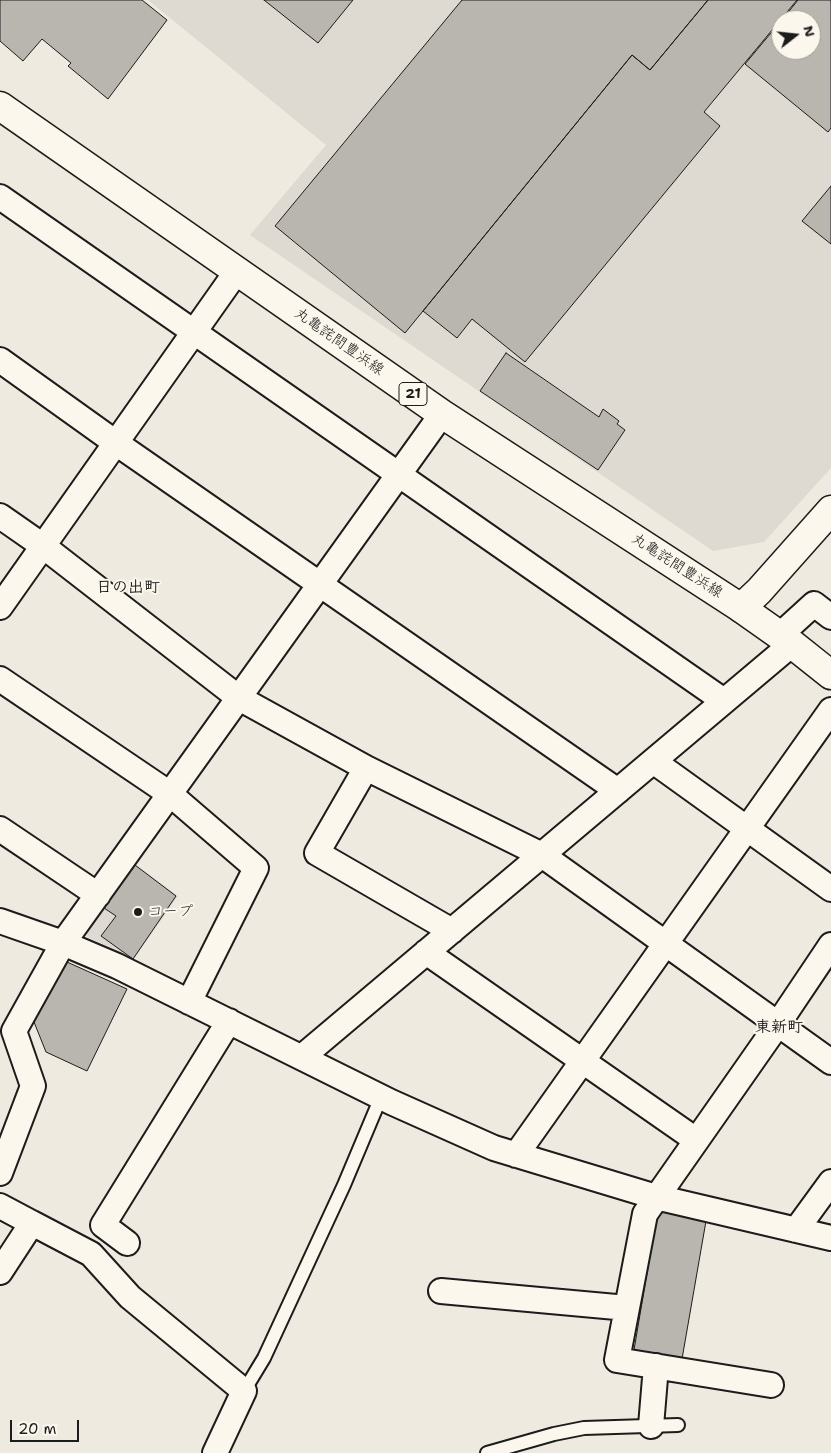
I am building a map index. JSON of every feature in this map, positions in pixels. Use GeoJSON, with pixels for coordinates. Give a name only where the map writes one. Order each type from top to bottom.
{"type":"FeatureCollection","features":[{"type":"Feature","properties":{"kind":"main road","name":"丸亀詫間豊浜線"},"geometry":{"type":"LineString","coordinates":[[0,106],[442,414],[741,608],[786,639],[831,675]]}},
{"type":"Feature","properties":{"kind":"main road"},"geometry":{"type":"LineString","coordinates":[[741,608],[759,591],[831,510]]}},
{"type":"Feature","properties":{"kind":"street"},"geometry":{"type":"LineString","coordinates":[[0,197],[724,701]]}},
{"type":"Feature","properties":{"kind":"street"},"geometry":{"type":"LineString","coordinates":[[0,608],[237,271]]}},
{"type":"Feature","properties":{"kind":"street"},"geometry":{"type":"LineString","coordinates":[[0,360],[116,443],[618,791]]}},
{"type":"Feature","properties":{"kind":"street"},"geometry":{"type":"LineString","coordinates":[[0,1173],[33,1086],[14,1031],[64,944],[442,414]]}},
{"type":"Feature","properties":{"kind":"street"},"geometry":{"type":"LineString","coordinates":[[0,516],[44,546],[239,698],[366,768],[542,855],[831,1062]]}},
{"type":"Feature","properties":{"kind":"street"},"geometry":{"type":"LineString","coordinates":[[302,1056],[724,701],[786,639],[814,604],[831,617]]}},
{"type":"Feature","properties":{"kind":"street"},"geometry":{"type":"LineString","coordinates":[[0,679],[170,794],[256,868],[189,1002]]}},
{"type":"Feature","properties":{"kind":"street"},"geometry":{"type":"LineString","coordinates":[[516,1155],[831,710]]}},
{"type":"Feature","properties":{"kind":"street"},"geometry":{"type":"LineString","coordinates":[[653,761],[831,889]]}},
{"type":"Feature","properties":{"kind":"street"},"geometry":{"type":"LineString","coordinates":[[366,768],[317,853],[452,930]]}},
{"type":"Feature","properties":{"kind":"street"},"geometry":{"type":"LineString","coordinates":[[0,829],[98,895]]}},
{"type":"Feature","properties":{"kind":"street"},"geometry":{"type":"LineString","coordinates":[[0,921],[64,944],[117,966],[381,1096],[494,1148],[656,1197],[831,1238]]}},
{"type":"Feature","properties":{"kind":"street"},"geometry":{"type":"LineString","coordinates":[[771,1385],[617,1360],[645,1214],[831,945]]}},
{"type":"Feature","properties":{"kind":"street"},"geometry":{"type":"LineString","coordinates":[[426,952],[696,1140]]}},
{"type":"Feature","properties":{"kind":"street"},"geometry":{"type":"LineString","coordinates":[[126,1243],[103,1224],[229,1021]]}},
{"type":"Feature","properties":{"kind":"street"},"geometry":{"type":"LineString","coordinates":[[796,1230],[831,1182]]}},
{"type":"Feature","properties":{"kind":"street"},"geometry":{"type":"LineString","coordinates":[[0,1206],[91,1254],[130,1297],[244,1391],[215,1453]]}},
{"type":"Feature","properties":{"kind":"street"},"geometry":{"type":"LineString","coordinates":[[0,1272],[32,1223]]}},
{"type":"Feature","properties":{"kind":"street"},"geometry":{"type":"LineString","coordinates":[[441,1291],[627,1308]]}},
{"type":"Feature","properties":{"kind":"street"},"geometry":{"type":"LineString","coordinates":[[652,1426],[656,1366]]}},
{"type":"Feature","properties":{"kind":"lane"},"geometry":{"type":"LineString","coordinates":[[244,1391],[264,1358],[344,1184],[381,1096]]}},
{"type":"Feature","properties":{"kind":"lane"},"geometry":{"type":"LineString","coordinates":[[487,1453],[526,1441],[584,1428],[678,1425]]}},
{"type":"Feature","properties":{"kind":"shaded area"},"geometry":{"type":"Polygon","coordinates":[[[148,0],[831,0],[831,468],[764,542],[713,551],[250,235],[326,145],[148,0]]]}},
{"type":"Feature","properties":{"kind":"shaded area","name":"コープ"},"geometry":{"type":"Polygon","coordinates":[[[131,861],[178,896],[134,959],[87,937],[88,926],[131,861]]]}},
{"type":"Feature","properties":{"kind":"building"},"geometry":{"type":"Polygon","coordinates":[[[0,0],[142,0],[167,20],[108,99],[68,66],[71,63],[42,39],[23,61],[0,41],[0,0]]]}},
{"type":"Feature","properties":{"kind":"building"},"geometry":{"type":"Polygon","coordinates":[[[264,0],[353,0],[318,43],[264,0]]]}},
{"type":"Feature","properties":{"kind":"building"},"geometry":{"type":"Polygon","coordinates":[[[462,0],[708,0],[650,70],[632,55],[405,333],[275,226],[462,0]]]}},
{"type":"Feature","properties":{"kind":"building"},"geometry":{"type":"Polygon","coordinates":[[[708,0],[797,0],[789,10],[771,10],[771,31],[704,112],[720,126],[525,362],[472,319],[457,338],[423,311],[632,55],[650,70],[708,0]]]}},
{"type":"Feature","properties":{"kind":"building"},"geometry":{"type":"Polygon","coordinates":[[[798,0],[831,0],[831,128],[828,132],[745,64],[771,33],[771,60],[821,60],[821,10],[790,10],[798,0]]]}},
{"type":"Feature","properties":{"kind":"building"},"geometry":{"type":"Polygon","coordinates":[[[831,186],[831,244],[802,221],[831,186]]]}},
{"type":"Feature","properties":{"kind":"building"},"geometry":{"type":"Polygon","coordinates":[[[506,353],[599,417],[603,409],[619,421],[617,424],[625,430],[598,470],[480,391],[506,353]]]}},
{"type":"Feature","properties":{"kind":"building","name":"コープ"},"geometry":{"type":"Polygon","coordinates":[[[135,865],[176,896],[133,959],[101,936],[116,916],[104,908],[135,865]]]}},
{"type":"Feature","properties":{"kind":"building"},"geometry":{"type":"Polygon","coordinates":[[[67,962],[127,989],[87,1071],[46,1052],[34,1022],[67,962]]]}},
{"type":"Feature","properties":{"kind":"building"},"geometry":{"type":"Polygon","coordinates":[[[658,1208],[706,1221],[682,1359],[634,1350],[658,1208]]]}},
{"type":"Feature","properties":{"kind":"place","name":"コープ"},"geometry":{"type":"Point","coordinates":[138,912]}},
{"type":"Feature","properties":{"kind":"district","name":"日の出町"},"geometry":{"type":"Point","coordinates":[128,588]}},
{"type":"Feature","properties":{"kind":"district","name":"東新町"},"geometry":{"type":"Point","coordinates":[779,1028]}}]}
